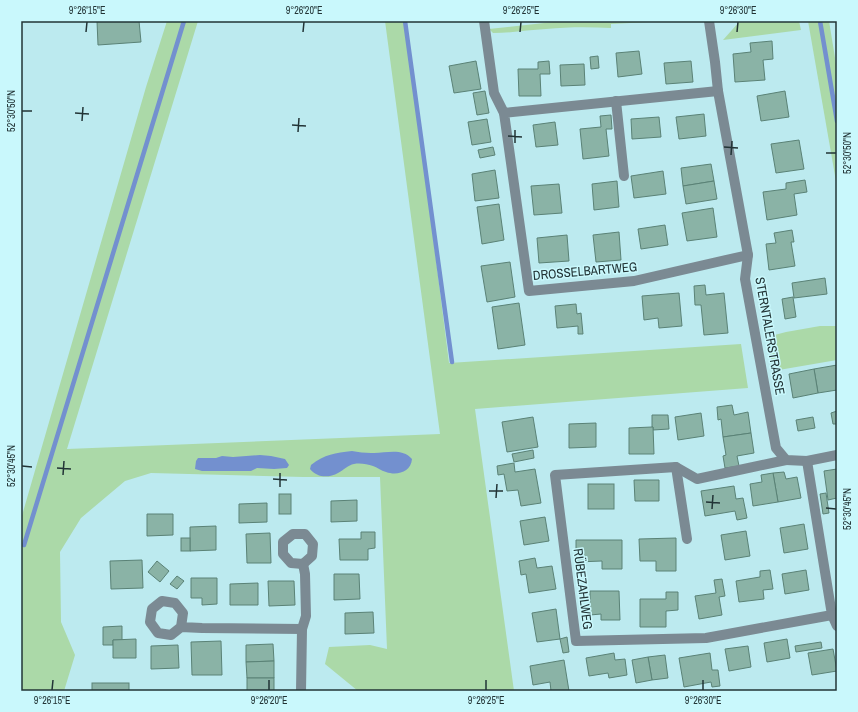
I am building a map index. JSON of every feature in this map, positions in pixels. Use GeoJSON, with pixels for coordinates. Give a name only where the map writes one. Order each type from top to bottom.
{"type":"FeatureCollection","features":[{"type":"Feature","properties":{"kind":"street","name":"DROSSELBARTWEG"},"geometry":{"type":"LineString","coordinates":[[484,21],[494,93],[504,113],[529,291],[634,281],[748,255]]}},
{"type":"Feature","properties":{"kind":"street","name":"STERNTALERSTRASSE"},"geometry":{"type":"LineString","coordinates":[[709,21],[718,91],[748,255],[745,279],[776,448],[786,460]]}},
{"type":"Feature","properties":{"kind":"street"},"geometry":{"type":"LineString","coordinates":[[504,113],[718,91]]}},
{"type":"Feature","properties":{"kind":"street"},"geometry":{"type":"LineString","coordinates":[[616,101],[624,176]]}},
{"type":"Feature","properties":{"kind":"street"},"geometry":{"type":"LineString","coordinates":[[676,467],[697,479],[786,460],[807,460],[837,455]]}},
{"type":"Feature","properties":{"kind":"street"},"geometry":{"type":"LineString","coordinates":[[807,460],[832,615],[837,626]]}},
{"type":"Feature","properties":{"kind":"street"},"geometry":{"type":"LineString","coordinates":[[676,467],[687,539]]}},
{"type":"Feature","properties":{"kind":"street","name":"RÜBEZAHLWEG"},"geometry":{"type":"LineString","coordinates":[[676,467],[555,475],[576,641],[706,638],[832,615]]}},
{"type":"Feature","properties":{"kind":"street"},"geometry":{"type":"LineString","coordinates":[[301,691],[302,629],[306,616],[306,574],[303,564]]}},
{"type":"Feature","properties":{"kind":"street"},"geometry":{"type":"LineString","coordinates":[[181,627],[302,629]]}},
{"type":"Feature","properties":{"kind":"green space"},"geometry":{"type":"Polygon","coordinates":[[[167,21],[198,21],[67,449],[440,434],[385,21],[406,21],[449,363],[741,344],[748,388],[475,409],[514,691],[358,691],[325,664],[329,647],[370,645],[387,649],[380,477],[303,477],[151,473],[125,481],[81,518],[60,552],[61,622],[75,655],[64,691],[21,691],[21,519],[146,87],[167,21]]]}},
{"type":"Feature","properties":{"kind":"green space"},"geometry":{"type":"Polygon","coordinates":[[[562,21],[668,21],[611,24],[611,28],[562,28],[506,33],[493,33],[489,29],[562,21]]]}},
{"type":"Feature","properties":{"kind":"green space"},"geometry":{"type":"Polygon","coordinates":[[[740,21],[799,21],[801,30],[723,40],[740,21]]]}},
{"type":"Feature","properties":{"kind":"green space"},"geometry":{"type":"Polygon","coordinates":[[[808,21],[829,21],[837,70],[837,187],[808,21]]]}},
{"type":"Feature","properties":{"kind":"green space"},"geometry":{"type":"Polygon","coordinates":[[[820,326],[837,326],[837,360],[773,371],[767,337],[820,326]]]}},
{"type":"Feature","properties":{"kind":"water"},"geometry":{"type":"Polygon","coordinates":[[[352,451],[369,453],[398,452],[408,455],[412,459],[409,467],[403,472],[399,473],[382,471],[366,464],[348,466],[331,476],[320,476],[310,469],[311,465],[326,456],[335,453],[352,451]]]}},
{"type":"Feature","properties":{"kind":"water"},"geometry":{"type":"Polygon","coordinates":[[[260,455],[285,459],[289,465],[287,468],[257,468],[251,471],[202,471],[195,469],[198,458],[260,455]]]}},
{"type":"Feature","properties":{"kind":"building"},"geometry":{"type":"Polygon","coordinates":[[[97,21],[139,21],[141,42],[98,45],[97,21]]]}},
{"type":"Feature","properties":{"kind":"building"},"geometry":{"type":"Polygon","coordinates":[[[772,41],[773,59],[763,60],[765,80],[735,82],[733,54],[751,52],[750,43],[772,41]]]}},
{"type":"Feature","properties":{"kind":"building"},"geometry":{"type":"Polygon","coordinates":[[[639,51],[642,74],[618,77],[616,53],[639,51]]]}},
{"type":"Feature","properties":{"kind":"building"},"geometry":{"type":"Polygon","coordinates":[[[598,56],[599,68],[591,69],[590,57],[598,56]]]}},
{"type":"Feature","properties":{"kind":"building"},"geometry":{"type":"Polygon","coordinates":[[[476,61],[481,89],[454,93],[449,66],[476,61]]]}},
{"type":"Feature","properties":{"kind":"building"},"geometry":{"type":"Polygon","coordinates":[[[549,61],[550,74],[540,74],[541,96],[519,96],[518,69],[538,69],[538,62],[549,61]]]}},
{"type":"Feature","properties":{"kind":"building"},"geometry":{"type":"Polygon","coordinates":[[[691,61],[693,82],[666,84],[664,63],[691,61]]]}},
{"type":"Feature","properties":{"kind":"building"},"geometry":{"type":"Polygon","coordinates":[[[584,64],[585,85],[561,86],[560,65],[584,64]]]}},
{"type":"Feature","properties":{"kind":"building"},"geometry":{"type":"Polygon","coordinates":[[[485,91],[489,113],[477,115],[473,93],[485,91]]]}},
{"type":"Feature","properties":{"kind":"building"},"geometry":{"type":"Polygon","coordinates":[[[785,91],[789,117],[761,121],[757,96],[785,91]]]}},
{"type":"Feature","properties":{"kind":"building"},"geometry":{"type":"Polygon","coordinates":[[[704,114],[706,136],[679,139],[676,117],[704,114]]]}},
{"type":"Feature","properties":{"kind":"building"},"geometry":{"type":"Polygon","coordinates":[[[611,115],[612,129],[606,129],[609,156],[583,159],[580,129],[601,127],[600,116],[611,115]]]}},
{"type":"Feature","properties":{"kind":"building"},"geometry":{"type":"Polygon","coordinates":[[[659,117],[661,137],[632,139],[631,119],[659,117]]]}},
{"type":"Feature","properties":{"kind":"building"},"geometry":{"type":"Polygon","coordinates":[[[487,119],[491,142],[472,145],[468,122],[487,119]]]}},
{"type":"Feature","properties":{"kind":"building"},"geometry":{"type":"Polygon","coordinates":[[[555,122],[558,145],[536,147],[533,125],[555,122]]]}},
{"type":"Feature","properties":{"kind":"building"},"geometry":{"type":"Polygon","coordinates":[[[799,140],[804,169],[776,173],[771,144],[799,140]]]}},
{"type":"Feature","properties":{"kind":"building"},"geometry":{"type":"Polygon","coordinates":[[[493,147],[495,155],[480,158],[478,150],[493,147]]]}},
{"type":"Feature","properties":{"kind":"building"},"geometry":{"type":"Polygon","coordinates":[[[711,164],[714,181],[683,186],[681,168],[711,164]]]}},
{"type":"Feature","properties":{"kind":"building"},"geometry":{"type":"Polygon","coordinates":[[[495,170],[499,198],[475,201],[472,174],[495,170]]]}},
{"type":"Feature","properties":{"kind":"building"},"geometry":{"type":"Polygon","coordinates":[[[663,171],[666,194],[634,198],[631,176],[663,171]]]}},
{"type":"Feature","properties":{"kind":"building"},"geometry":{"type":"Polygon","coordinates":[[[805,180],[807,192],[794,194],[797,215],[767,220],[763,192],[786,189],[786,183],[805,180]]]}},
{"type":"Feature","properties":{"kind":"building"},"geometry":{"type":"Polygon","coordinates":[[[617,181],[619,207],[594,210],[592,184],[617,181]]]}},
{"type":"Feature","properties":{"kind":"building"},"geometry":{"type":"Polygon","coordinates":[[[714,181],[717,199],[686,204],[683,186],[714,181]]]}},
{"type":"Feature","properties":{"kind":"building"},"geometry":{"type":"Polygon","coordinates":[[[559,184],[562,213],[534,215],[531,186],[559,184]]]}},
{"type":"Feature","properties":{"kind":"building"},"geometry":{"type":"Polygon","coordinates":[[[499,204],[504,240],[482,244],[477,207],[499,204]]]}},
{"type":"Feature","properties":{"kind":"building"},"geometry":{"type":"Polygon","coordinates":[[[713,208],[717,237],[687,241],[682,213],[713,208]]]}},
{"type":"Feature","properties":{"kind":"building"},"geometry":{"type":"Polygon","coordinates":[[[665,225],[668,245],[641,249],[638,229],[665,225]]]}},
{"type":"Feature","properties":{"kind":"building"},"geometry":{"type":"Polygon","coordinates":[[[792,230],[794,242],[791,242],[795,266],[769,270],[766,244],[776,243],[774,233],[792,230]]]}},
{"type":"Feature","properties":{"kind":"building"},"geometry":{"type":"Polygon","coordinates":[[[619,232],[621,260],[596,262],[593,235],[619,232]]]}},
{"type":"Feature","properties":{"kind":"building"},"geometry":{"type":"Polygon","coordinates":[[[567,235],[569,261],[539,263],[537,238],[567,235]]]}},
{"type":"Feature","properties":{"kind":"building"},"geometry":{"type":"Polygon","coordinates":[[[510,262],[515,297],[487,302],[481,266],[510,262]]]}},
{"type":"Feature","properties":{"kind":"building"},"geometry":{"type":"Polygon","coordinates":[[[825,278],[827,294],[794,298],[792,283],[825,278]]]}},
{"type":"Feature","properties":{"kind":"building"},"geometry":{"type":"Polygon","coordinates":[[[705,285],[706,295],[724,293],[728,333],[704,335],[701,305],[695,305],[694,286],[705,285]]]}},
{"type":"Feature","properties":{"kind":"building"},"geometry":{"type":"Polygon","coordinates":[[[679,293],[682,326],[659,328],[658,318],[644,320],[642,296],[679,293]]]}},
{"type":"Feature","properties":{"kind":"building"},"geometry":{"type":"Polygon","coordinates":[[[793,297],[796,317],[785,319],[782,299],[793,297]]]}},
{"type":"Feature","properties":{"kind":"building"},"geometry":{"type":"Polygon","coordinates":[[[519,303],[525,345],[498,349],[492,307],[519,303]]]}},
{"type":"Feature","properties":{"kind":"building"},"geometry":{"type":"Polygon","coordinates":[[[576,304],[577,314],[581,313],[583,334],[578,334],[578,326],[557,328],[555,306],[576,304]]]}},
{"type":"Feature","properties":{"kind":"building"},"geometry":{"type":"Polygon","coordinates":[[[837,365],[837,390],[818,393],[814,369],[837,365]]]}},
{"type":"Feature","properties":{"kind":"building"},"geometry":{"type":"Polygon","coordinates":[[[814,369],[818,393],[793,398],[789,374],[814,369]]]}},
{"type":"Feature","properties":{"kind":"building"},"geometry":{"type":"Polygon","coordinates":[[[732,405],[734,415],[748,412],[751,433],[723,437],[721,419],[718,420],[717,407],[732,405]]]}},
{"type":"Feature","properties":{"kind":"building"},"geometry":{"type":"Polygon","coordinates":[[[837,411],[837,424],[833,424],[831,413],[837,411]]]}},
{"type":"Feature","properties":{"kind":"building"},"geometry":{"type":"Polygon","coordinates":[[[701,413],[704,436],[678,440],[675,417],[701,413]]]}},
{"type":"Feature","properties":{"kind":"building"},"geometry":{"type":"Polygon","coordinates":[[[652,415],[668,415],[669,429],[653,430],[652,415]]]}},
{"type":"Feature","properties":{"kind":"building"},"geometry":{"type":"Polygon","coordinates":[[[533,417],[538,447],[507,452],[502,422],[533,417]]]}},
{"type":"Feature","properties":{"kind":"building"},"geometry":{"type":"Polygon","coordinates":[[[813,417],[815,428],[798,431],[796,420],[813,417]]]}},
{"type":"Feature","properties":{"kind":"building"},"geometry":{"type":"Polygon","coordinates":[[[596,423],[596,447],[569,448],[569,424],[596,423]]]}},
{"type":"Feature","properties":{"kind":"building"},"geometry":{"type":"Polygon","coordinates":[[[653,427],[654,454],[629,454],[629,428],[653,427]]]}},
{"type":"Feature","properties":{"kind":"building"},"geometry":{"type":"Polygon","coordinates":[[[751,433],[754,453],[737,456],[739,466],[725,468],[723,456],[726,455],[723,437],[751,433]]]}},
{"type":"Feature","properties":{"kind":"building"},"geometry":{"type":"Polygon","coordinates":[[[533,450],[534,458],[514,462],[512,454],[533,450]]]}},
{"type":"Feature","properties":{"kind":"building"},"geometry":{"type":"Polygon","coordinates":[[[514,463],[515,472],[535,469],[541,503],[521,506],[518,490],[507,491],[504,474],[498,475],[497,466],[514,463]]]}},
{"type":"Feature","properties":{"kind":"building"},"geometry":{"type":"Polygon","coordinates":[[[837,469],[837,498],[828,500],[824,471],[837,469]]]}},
{"type":"Feature","properties":{"kind":"building"},"geometry":{"type":"Polygon","coordinates":[[[784,472],[786,479],[797,477],[801,498],[778,502],[773,473],[784,472]]]}},
{"type":"Feature","properties":{"kind":"building"},"geometry":{"type":"Polygon","coordinates":[[[773,473],[778,502],[753,506],[750,484],[762,482],[761,475],[773,473]]]}},
{"type":"Feature","properties":{"kind":"building"},"geometry":{"type":"Polygon","coordinates":[[[634,480],[659,480],[659,501],[635,501],[634,480]]]}},
{"type":"Feature","properties":{"kind":"building"},"geometry":{"type":"Polygon","coordinates":[[[588,484],[614,484],[614,509],[588,509],[588,484]]]}},
{"type":"Feature","properties":{"kind":"building"},"geometry":{"type":"Polygon","coordinates":[[[734,486],[736,499],[743,498],[747,518],[737,520],[735,511],[705,516],[701,491],[734,486]]]}},
{"type":"Feature","properties":{"kind":"building"},"geometry":{"type":"Polygon","coordinates":[[[826,493],[829,513],[823,514],[820,494],[826,493]]]}},
{"type":"Feature","properties":{"kind":"building"},"geometry":{"type":"Polygon","coordinates":[[[279,494],[291,494],[291,514],[279,514],[279,494]]]}},
{"type":"Feature","properties":{"kind":"building"},"geometry":{"type":"Polygon","coordinates":[[[357,500],[357,521],[331,522],[331,501],[357,500]]]}},
{"type":"Feature","properties":{"kind":"building"},"geometry":{"type":"Polygon","coordinates":[[[267,503],[267,522],[239,523],[239,504],[267,503]]]}},
{"type":"Feature","properties":{"kind":"building"},"geometry":{"type":"Polygon","coordinates":[[[147,514],[173,514],[173,535],[147,536],[147,514]]]}},
{"type":"Feature","properties":{"kind":"building"},"geometry":{"type":"Polygon","coordinates":[[[545,517],[549,541],[524,545],[520,521],[545,517]]]}},
{"type":"Feature","properties":{"kind":"building"},"geometry":{"type":"Polygon","coordinates":[[[804,524],[808,549],[784,553],[780,528],[804,524]]]}},
{"type":"Feature","properties":{"kind":"building"},"geometry":{"type":"Polygon","coordinates":[[[216,526],[216,550],[190,551],[190,527],[216,526]]]}},
{"type":"Feature","properties":{"kind":"building"},"geometry":{"type":"Polygon","coordinates":[[[746,531],[750,556],[725,560],[721,535],[746,531]]]}},
{"type":"Feature","properties":{"kind":"building"},"geometry":{"type":"Polygon","coordinates":[[[361,532],[375,532],[375,548],[368,549],[368,560],[340,560],[339,539],[361,539],[361,532]]]}},
{"type":"Feature","properties":{"kind":"building"},"geometry":{"type":"Polygon","coordinates":[[[270,533],[271,563],[247,563],[246,534],[270,533]]]}},
{"type":"Feature","properties":{"kind":"building"},"geometry":{"type":"Polygon","coordinates":[[[181,538],[190,538],[190,551],[181,551],[181,538]]]}},
{"type":"Feature","properties":{"kind":"building"},"geometry":{"type":"Polygon","coordinates":[[[676,538],[676,571],[656,571],[656,561],[640,561],[639,539],[676,538]]]}},
{"type":"Feature","properties":{"kind":"building"},"geometry":{"type":"Polygon","coordinates":[[[576,540],[622,540],[622,569],[602,569],[602,561],[576,562],[576,540]]]}},
{"type":"Feature","properties":{"kind":"building"},"geometry":{"type":"Polygon","coordinates":[[[535,558],[537,568],[552,566],[556,589],[529,593],[526,574],[521,575],[519,561],[535,558]]]}},
{"type":"Feature","properties":{"kind":"building"},"geometry":{"type":"Polygon","coordinates":[[[142,560],[143,588],[111,589],[110,561],[142,560]]]}},
{"type":"Feature","properties":{"kind":"building"},"geometry":{"type":"Polygon","coordinates":[[[157,561],[169,571],[160,582],[148,572],[157,561]]]}},
{"type":"Feature","properties":{"kind":"building"},"geometry":{"type":"Polygon","coordinates":[[[770,570],[773,589],[763,590],[764,599],[739,602],[736,581],[760,577],[760,571],[770,570]]]}},
{"type":"Feature","properties":{"kind":"building"},"geometry":{"type":"Polygon","coordinates":[[[806,570],[809,590],[785,594],[782,574],[806,570]]]}},
{"type":"Feature","properties":{"kind":"building"},"geometry":{"type":"Polygon","coordinates":[[[334,574],[359,574],[360,599],[334,600],[334,574]]]}},
{"type":"Feature","properties":{"kind":"building"},"geometry":{"type":"Polygon","coordinates":[[[177,576],[184,581],[177,589],[170,584],[177,576]]]}},
{"type":"Feature","properties":{"kind":"building"},"geometry":{"type":"Polygon","coordinates":[[[191,578],[217,578],[217,604],[202,605],[202,598],[191,598],[191,578]]]}},
{"type":"Feature","properties":{"kind":"building"},"geometry":{"type":"Polygon","coordinates":[[[722,579],[725,596],[719,597],[722,615],[699,619],[695,596],[716,593],[714,580],[722,579]]]}},
{"type":"Feature","properties":{"kind":"building"},"geometry":{"type":"Polygon","coordinates":[[[268,581],[294,581],[295,605],[269,606],[268,581]]]}},
{"type":"Feature","properties":{"kind":"building"},"geometry":{"type":"Polygon","coordinates":[[[258,583],[258,605],[230,605],[230,584],[258,583]]]}},
{"type":"Feature","properties":{"kind":"building"},"geometry":{"type":"Polygon","coordinates":[[[590,591],[619,591],[620,620],[601,620],[601,614],[590,615],[590,591]]]}},
{"type":"Feature","properties":{"kind":"building"},"geometry":{"type":"Polygon","coordinates":[[[666,592],[678,592],[678,610],[666,611],[666,627],[640,627],[640,599],[666,599],[666,592]]]}},
{"type":"Feature","properties":{"kind":"building"},"geometry":{"type":"Polygon","coordinates":[[[556,609],[560,639],[537,642],[532,613],[556,609]]]}},
{"type":"Feature","properties":{"kind":"building"},"geometry":{"type":"Polygon","coordinates":[[[373,612],[374,633],[345,634],[345,613],[373,612]]]}},
{"type":"Feature","properties":{"kind":"building"},"geometry":{"type":"Polygon","coordinates":[[[122,626],[122,640],[113,640],[113,645],[103,645],[103,627],[122,626]]]}},
{"type":"Feature","properties":{"kind":"building"},"geometry":{"type":"Polygon","coordinates":[[[567,637],[569,652],[563,653],[560,639],[567,637]]]}},
{"type":"Feature","properties":{"kind":"building"},"geometry":{"type":"Polygon","coordinates":[[[136,639],[136,658],[113,658],[113,640],[136,639]]]}},
{"type":"Feature","properties":{"kind":"building"},"geometry":{"type":"Polygon","coordinates":[[[787,639],[790,658],[767,662],[764,643],[787,639]]]}},
{"type":"Feature","properties":{"kind":"building"},"geometry":{"type":"Polygon","coordinates":[[[221,641],[222,675],[192,675],[191,642],[221,641]]]}},
{"type":"Feature","properties":{"kind":"building"},"geometry":{"type":"Polygon","coordinates":[[[821,642],[822,648],[796,652],[795,646],[821,642]]]}},
{"type":"Feature","properties":{"kind":"building"},"geometry":{"type":"Polygon","coordinates":[[[273,644],[274,661],[246,662],[246,645],[273,644]]]}},
{"type":"Feature","properties":{"kind":"building"},"geometry":{"type":"Polygon","coordinates":[[[178,645],[179,668],[151,669],[151,646],[178,645]]]}},
{"type":"Feature","properties":{"kind":"building"},"geometry":{"type":"Polygon","coordinates":[[[748,646],[751,667],[729,671],[725,649],[748,646]]]}},
{"type":"Feature","properties":{"kind":"building"},"geometry":{"type":"Polygon","coordinates":[[[833,649],[837,671],[812,675],[808,653],[833,649]]]}},
{"type":"Feature","properties":{"kind":"building"},"geometry":{"type":"Polygon","coordinates":[[[614,653],[615,660],[625,659],[627,675],[609,678],[608,673],[589,676],[586,658],[614,653]]]}},
{"type":"Feature","properties":{"kind":"building"},"geometry":{"type":"Polygon","coordinates":[[[710,653],[712,670],[718,670],[720,686],[712,687],[711,682],[684,687],[679,658],[710,653]]]}},
{"type":"Feature","properties":{"kind":"building"},"geometry":{"type":"Polygon","coordinates":[[[665,655],[668,678],[652,680],[648,657],[665,655]]]}},
{"type":"Feature","properties":{"kind":"building"},"geometry":{"type":"Polygon","coordinates":[[[648,657],[652,680],[636,683],[632,660],[648,657]]]}},
{"type":"Feature","properties":{"kind":"building"},"geometry":{"type":"Polygon","coordinates":[[[564,660],[569,691],[551,691],[550,682],[533,685],[530,666],[564,660]]]}},
{"type":"Feature","properties":{"kind":"building"},"geometry":{"type":"Polygon","coordinates":[[[274,661],[274,678],[247,678],[246,662],[274,661]]]}},
{"type":"Feature","properties":{"kind":"building"},"geometry":{"type":"Polygon","coordinates":[[[247,678],[274,678],[274,691],[247,691],[247,678]]]}},
{"type":"Feature","properties":{"kind":"building"},"geometry":{"type":"Polygon","coordinates":[[[92,683],[129,683],[129,691],[92,691],[92,683]]]}},
{"type":"Feature","properties":{"kind":"waterway"},"geometry":{"type":"LineString","coordinates":[[24,545],[184,21]]}},
{"type":"Feature","properties":{"kind":"waterway"},"geometry":{"type":"LineString","coordinates":[[405,21],[452,362]]}},
{"type":"Feature","properties":{"kind":"waterway"},"geometry":{"type":"LineString","coordinates":[[820,21],[837,121]]}}]}
